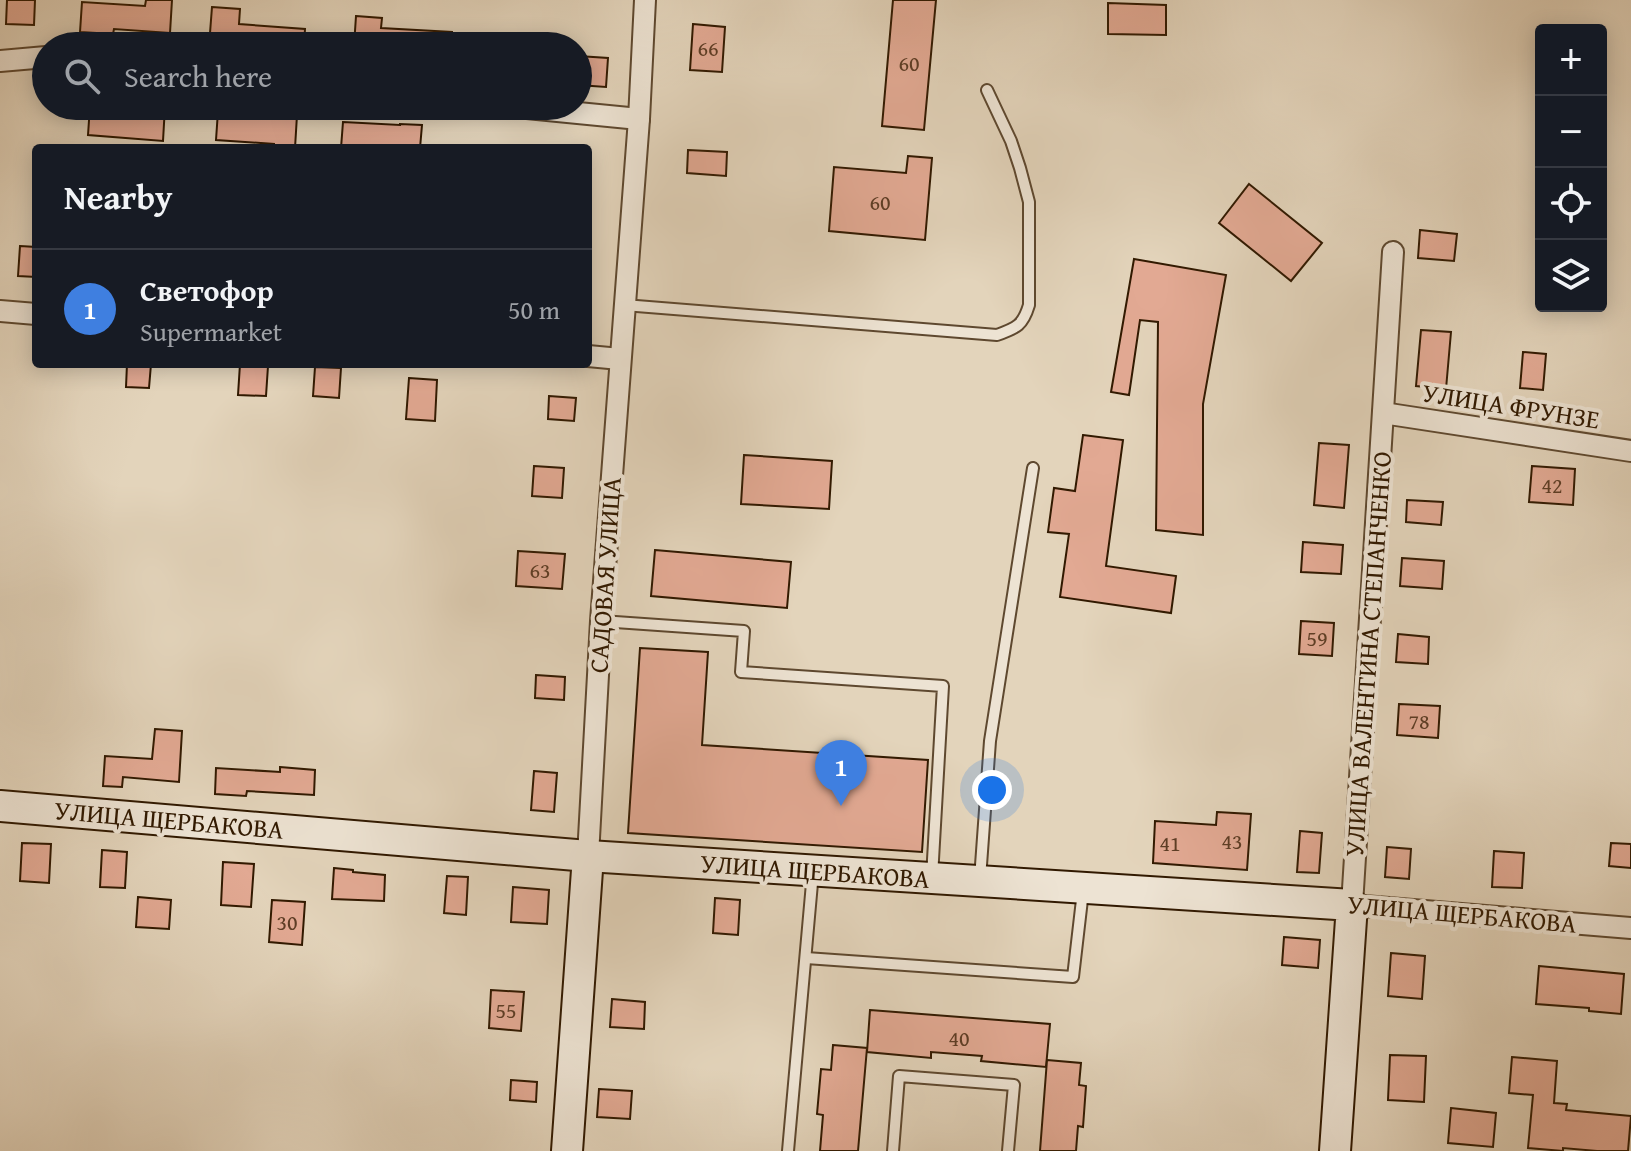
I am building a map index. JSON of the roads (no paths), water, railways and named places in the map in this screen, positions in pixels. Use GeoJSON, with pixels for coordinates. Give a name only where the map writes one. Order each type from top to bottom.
{"type":"FeatureCollection","features":[{"type":"Feature","properties":{"kind":"street","name":"САДОВАЯ УЛИЦА"},"geometry":{"type":"LineString","coordinates":[[567,1151],[645,0]]}},
{"type":"Feature","properties":{"kind":"street"},"geometry":{"type":"LineString","coordinates":[[0,61],[32,58]]}},
{"type":"Feature","properties":{"kind":"street"},"geometry":{"type":"LineString","coordinates":[[592,114],[639,119]]}},
{"type":"Feature","properties":{"kind":"street","name":"УЛИЦА ВАЛЕНТИНА СТЕПАНЧЕНКО"},"geometry":{"type":"LineString","coordinates":[[1335,1151],[1393,252]]}},
{"type":"Feature","properties":{"kind":"street"},"geometry":{"type":"LineString","coordinates":[[0,311],[32,314]]}},
{"type":"Feature","properties":{"kind":"street"},"geometry":{"type":"LineString","coordinates":[[592,356],[620,359]]}},
{"type":"Feature","properties":{"kind":"street","name":"УЛИЦА ФРУНЗЕ"},"geometry":{"type":"LineString","coordinates":[[1383,413],[1631,451]]}},
{"type":"Feature","properties":{"kind":"street","name":"УЛИЦА ЩЕРБАКОВА"},"geometry":{"type":"LineString","coordinates":[[0,806],[588,856],[1352,905],[1631,928]]}},
{"type":"Feature","properties":{"kind":"lane"},"geometry":{"type":"LineString","coordinates":[[624,305],[997,335],[1013,329],[1024,320],[1029,305],[1029,202],[1011,141],[987,90]]}},
{"type":"Feature","properties":{"kind":"lane"},"geometry":{"type":"LineString","coordinates":[[980,881],[990,741],[1033,468]]}},
{"type":"Feature","properties":{"kind":"lane"},"geometry":{"type":"LineString","coordinates":[[601,621],[744,631],[741,672],[943,686],[932,878]]}},
{"type":"Feature","properties":{"kind":"lane"},"geometry":{"type":"LineString","coordinates":[[788,1151],[813,871]]}},
{"type":"Feature","properties":{"kind":"lane"},"geometry":{"type":"LineString","coordinates":[[806,958],[1073,977],[1083,887]]}},
{"type":"Feature","properties":{"kind":"lane"},"geometry":{"type":"LineString","coordinates":[[893,1151],[899,1076],[1014,1085],[1008,1151]]}},
{"type":"Feature","properties":{"kind":"place","name":"Светофор"},"geometry":{"type":"Point","coordinates":[841,806]}}]}
